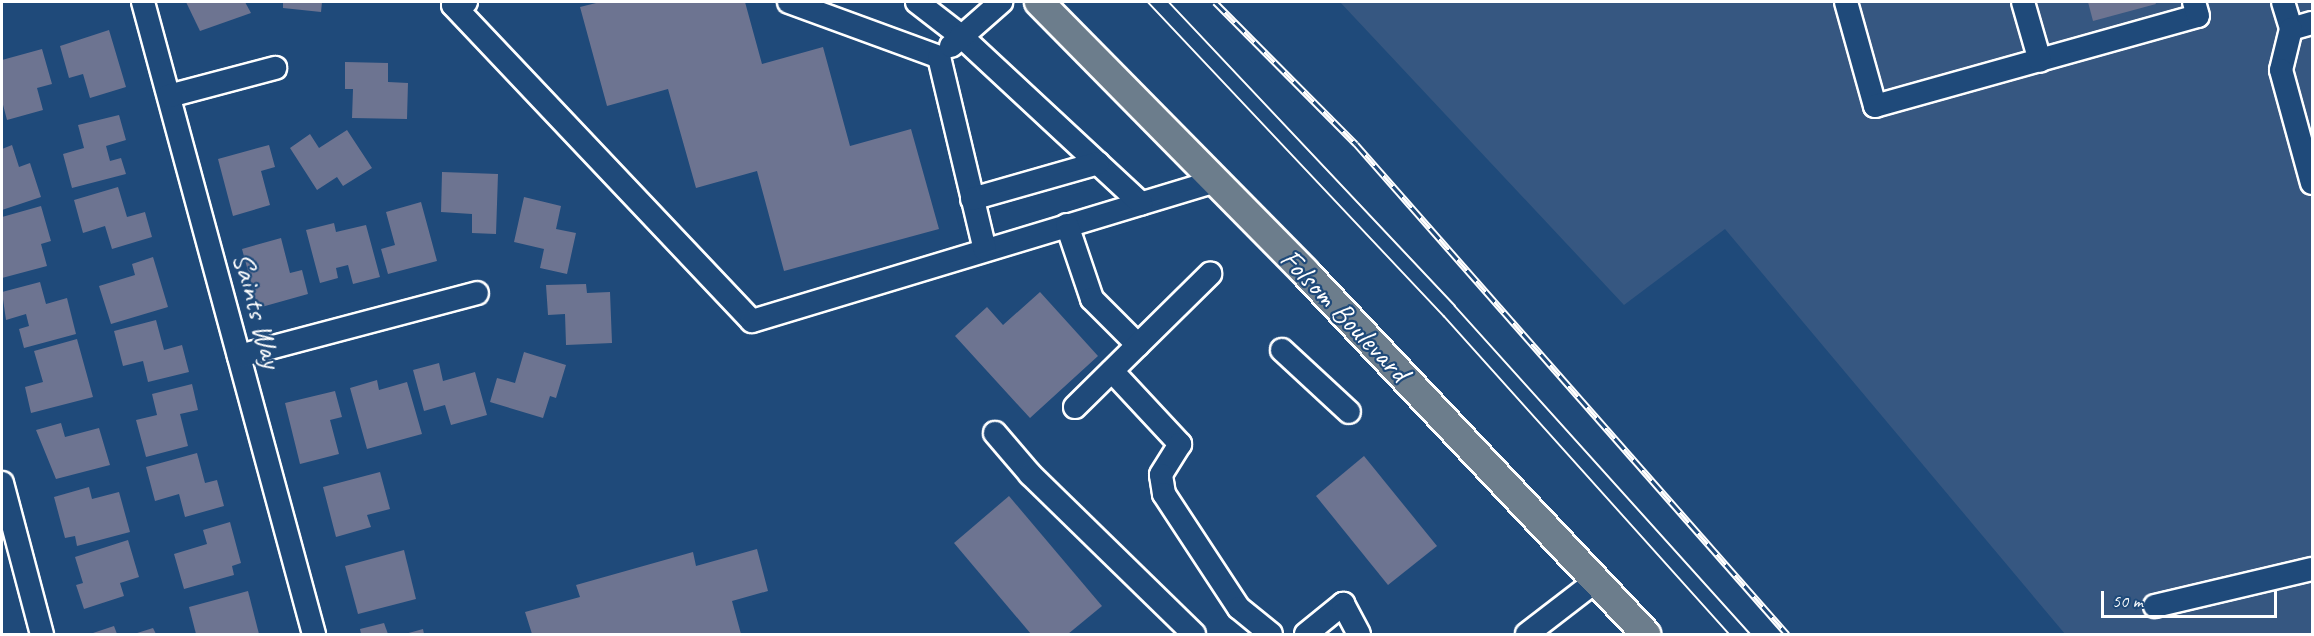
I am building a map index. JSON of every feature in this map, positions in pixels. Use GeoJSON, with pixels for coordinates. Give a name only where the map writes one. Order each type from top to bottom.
{"type":"FeatureCollection","features":[{"type":"Feature","properties":{"kind":"main road","name":"Folsom Boulevard"},"geometry":{"type":"LineString","coordinates":[[1039,2],[1215,181],[1646,634]]}},
{"type":"Feature","properties":{"kind":"street","name":"Saints Way"},"geometry":{"type":"LineString","coordinates":[[143,2],[314,634]]}},
{"type":"Feature","properties":{"kind":"street"},"geometry":{"type":"LineString","coordinates":[[466,2],[453,5],[752,321],[1215,181]]}},
{"type":"Feature","properties":{"kind":"street"},"geometry":{"type":"LineString","coordinates":[[789,2],[939,57]]}},
{"type":"Feature","properties":{"kind":"street"},"geometry":{"type":"LineString","coordinates":[[917,2],[962,36],[1141,203]]}},
{"type":"Feature","properties":{"kind":"street"},"geometry":{"type":"LineString","coordinates":[[939,57],[1001,2]]}},
{"type":"Feature","properties":{"kind":"street"},"geometry":{"type":"LineString","coordinates":[[1846,2],[1875,106],[2198,16],[2194,2]]}},
{"type":"Feature","properties":{"kind":"street"},"geometry":{"type":"LineString","coordinates":[[2023,2],[2040,61]]}},
{"type":"Feature","properties":{"kind":"street"},"geometry":{"type":"LineString","coordinates":[[2283,2],[2302,26],[2281,70],[2313,183]]}},
{"type":"Feature","properties":{"kind":"street"},"geometry":{"type":"LineString","coordinates":[[939,57],[985,250]]}},
{"type":"Feature","properties":{"kind":"street"},"geometry":{"type":"LineString","coordinates":[[169,96],[275,68]]}},
{"type":"Feature","properties":{"kind":"street"},"geometry":{"type":"LineString","coordinates":[[972,199],[1098,163]]}},
{"type":"Feature","properties":{"kind":"street"},"geometry":{"type":"LineString","coordinates":[[1066,225],[1092,299],[1138,345]]}},
{"type":"Feature","properties":{"kind":"street"},"geometry":{"type":"LineString","coordinates":[[1075,407],[1210,274]]}},
{"type":"Feature","properties":{"kind":"street"},"geometry":{"type":"LineString","coordinates":[[239,356],[477,293]]}},
{"type":"Feature","properties":{"kind":"street"},"geometry":{"type":"LineString","coordinates":[[1282,350],[1349,412]]}},
{"type":"Feature","properties":{"kind":"street"},"geometry":{"type":"LineString","coordinates":[[1112,370],[1180,444],[1161,475],[1164,494],[1239,608],[1272,634]]}},
{"type":"Feature","properties":{"kind":"street"},"geometry":{"type":"LineString","coordinates":[[995,433],[1030,474],[1194,634]]}},
{"type":"Feature","properties":{"kind":"street"},"geometry":{"type":"LineString","coordinates":[[2,483],[42,634]]}},
{"type":"Feature","properties":{"kind":"street"},"geometry":{"type":"LineString","coordinates":[[2155,606],[2313,569]]}},
{"type":"Feature","properties":{"kind":"street"},"geometry":{"type":"LineString","coordinates":[[1527,634],[1597,580]]}},
{"type":"Feature","properties":{"kind":"street"},"geometry":{"type":"LineString","coordinates":[[1306,634],[1343,604],[1359,634]]}},
{"type":"Feature","properties":{"kind":"shaded area"},"geometry":{"type":"Polygon","coordinates":[[[1340,2],[2312,2],[2312,634],[2065,634],[1725,229],[1624,305],[1340,2]]]}},
{"type":"Feature","properties":{"kind":"building"},"geometry":{"type":"Polygon","coordinates":[[[186,2],[245,2],[251,13],[200,31],[186,2]]]}},
{"type":"Feature","properties":{"kind":"building"},"geometry":{"type":"Polygon","coordinates":[[[283,2],[322,2],[321,12],[283,8],[283,2]]]}},
{"type":"Feature","properties":{"kind":"building"},"geometry":{"type":"Polygon","coordinates":[[[600,2],[745,2],[762,64],[823,47],[850,146],[911,129],[939,229],[784,271],[757,171],[696,188],[668,89],[607,106],[580,7],[600,2]]]}},
{"type":"Feature","properties":{"kind":"building"},"geometry":{"type":"Polygon","coordinates":[[[2088,2],[2155,2],[2156,4],[2093,21],[2088,2]]]}},
{"type":"Feature","properties":{"kind":"building"},"geometry":{"type":"Polygon","coordinates":[[[109,30],[126,87],[90,98],[83,74],[69,78],[60,46],[109,30]]]}},
{"type":"Feature","properties":{"kind":"building"},"geometry":{"type":"Polygon","coordinates":[[[42,49],[52,84],[37,88],[43,110],[7,120],[2,101],[2,60],[42,49]]]}},
{"type":"Feature","properties":{"kind":"building"},"geometry":{"type":"Polygon","coordinates":[[[345,62],[388,63],[388,82],[408,83],[407,119],[352,118],[353,89],[345,89],[345,62]]]}},
{"type":"Feature","properties":{"kind":"building"},"geometry":{"type":"Polygon","coordinates":[[[119,115],[126,140],[106,146],[110,161],[121,158],[126,174],[72,188],[63,154],[84,148],[78,125],[119,115]]]}},
{"type":"Feature","properties":{"kind":"building"},"geometry":{"type":"Polygon","coordinates":[[[347,130],[372,168],[343,186],[337,177],[317,190],[290,148],[310,134],[319,148],[347,130]]]}},
{"type":"Feature","properties":{"kind":"building"},"geometry":{"type":"Polygon","coordinates":[[[12,145],[19,167],[30,163],[41,197],[2,210],[2,149],[12,145]]]}},
{"type":"Feature","properties":{"kind":"building"},"geometry":{"type":"Polygon","coordinates":[[[269,145],[275,167],[261,171],[270,205],[233,216],[218,159],[269,145]]]}},
{"type":"Feature","properties":{"kind":"building"},"geometry":{"type":"Polygon","coordinates":[[[442,172],[498,174],[496,234],[472,233],[472,214],[441,212],[442,172]]]}},
{"type":"Feature","properties":{"kind":"building"},"geometry":{"type":"Polygon","coordinates":[[[118,187],[127,217],[145,212],[152,237],[112,249],[105,226],[83,233],[74,200],[118,187]]]}},
{"type":"Feature","properties":{"kind":"building"},"geometry":{"type":"Polygon","coordinates":[[[524,197],[561,206],[556,229],[576,233],[567,274],[540,268],[544,249],[514,242],[524,197]]]}},
{"type":"Feature","properties":{"kind":"building"},"geometry":{"type":"Polygon","coordinates":[[[421,202],[437,261],[388,274],[381,249],[395,245],[386,212],[421,202]]]}},
{"type":"Feature","properties":{"kind":"building"},"geometry":{"type":"Polygon","coordinates":[[[41,206],[51,241],[41,244],[47,266],[2,278],[2,217],[41,206]]]}},
{"type":"Feature","properties":{"kind":"building"},"geometry":{"type":"Polygon","coordinates":[[[334,223],[336,232],[366,225],[380,277],[353,284],[348,265],[336,268],[338,278],[320,283],[306,230],[334,223]]]}},
{"type":"Feature","properties":{"kind":"building"},"geometry":{"type":"Polygon","coordinates":[[[281,238],[290,273],[302,270],[308,294],[258,308],[242,249],[281,238]]]}},
{"type":"Feature","properties":{"kind":"building"},"geometry":{"type":"Polygon","coordinates":[[[153,257],[168,307],[111,324],[99,286],[135,275],[132,264],[153,257]]]}},
{"type":"Feature","properties":{"kind":"building"},"geometry":{"type":"Polygon","coordinates":[[[40,282],[46,304],[67,298],[76,334],[24,348],[19,329],[29,326],[26,314],[6,320],[2,292],[40,282]]]}},
{"type":"Feature","properties":{"kind":"building"},"geometry":{"type":"Polygon","coordinates":[[[586,284],[587,293],[610,292],[612,343],[566,345],[565,314],[548,315],[546,285],[586,284]]]}},
{"type":"Feature","properties":{"kind":"building"},"geometry":{"type":"Polygon","coordinates":[[[1040,292],[1098,356],[1030,418],[955,336],[987,307],[1003,325],[1040,292]]]}},
{"type":"Feature","properties":{"kind":"building"},"geometry":{"type":"Polygon","coordinates":[[[156,320],[164,350],[182,345],[189,372],[148,382],[143,361],[123,366],[114,331],[156,320]]]}},
{"type":"Feature","properties":{"kind":"building"},"geometry":{"type":"Polygon","coordinates":[[[77,339],[93,397],[31,413],[25,387],[43,382],[34,351],[77,339]]]}},
{"type":"Feature","properties":{"kind":"building"},"geometry":{"type":"Polygon","coordinates":[[[524,352],[566,365],[556,398],[550,396],[543,418],[490,402],[497,378],[515,383],[524,352]]]}},
{"type":"Feature","properties":{"kind":"building"},"geometry":{"type":"Polygon","coordinates":[[[439,363],[443,381],[475,372],[487,415],[451,425],[445,405],[424,411],[413,370],[439,363]]]}},
{"type":"Feature","properties":{"kind":"building"},"geometry":{"type":"Polygon","coordinates":[[[377,380],[379,390],[407,382],[422,434],[367,449],[350,388],[377,380]]]}},
{"type":"Feature","properties":{"kind":"building"},"geometry":{"type":"Polygon","coordinates":[[[192,384],[198,410],[180,414],[188,446],[146,457],[136,420],[157,415],[152,394],[192,384]]]}},
{"type":"Feature","properties":{"kind":"building"},"geometry":{"type":"Polygon","coordinates":[[[335,391],[342,417],[330,420],[339,454],[300,464],[285,403],[335,391]]]}},
{"type":"Feature","properties":{"kind":"building"},"geometry":{"type":"Polygon","coordinates":[[[61,423],[65,437],[99,428],[110,465],[56,479],[36,430],[61,423]]]}},
{"type":"Feature","properties":{"kind":"building"},"geometry":{"type":"Polygon","coordinates":[[[197,453],[205,483],[217,480],[224,506],[185,517],[179,494],[155,501],[146,467],[197,453]]]}},
{"type":"Feature","properties":{"kind":"building"},"geometry":{"type":"Polygon","coordinates":[[[1364,456],[1437,546],[1388,585],[1316,496],[1364,456]]]}},
{"type":"Feature","properties":{"kind":"building"},"geometry":{"type":"Polygon","coordinates":[[[380,472],[390,509],[367,515],[371,527],[336,537],[323,487],[380,472]]]}},
{"type":"Feature","properties":{"kind":"building"},"geometry":{"type":"Polygon","coordinates":[[[89,487],[92,499],[119,492],[130,532],[77,546],[75,536],[65,538],[54,497],[89,487]]]}},
{"type":"Feature","properties":{"kind":"building"},"geometry":{"type":"Polygon","coordinates":[[[1009,496],[1102,606],[1068,634],[1031,634],[954,543],[1009,496]]]}},
{"type":"Feature","properties":{"kind":"building"},"geometry":{"type":"Polygon","coordinates":[[[230,522],[241,563],[232,566],[234,575],[184,589],[174,554],[207,544],[203,530],[230,522]]]}},
{"type":"Feature","properties":{"kind":"building"},"geometry":{"type":"Polygon","coordinates":[[[128,540],[139,577],[120,583],[124,596],[84,609],[76,585],[83,583],[75,557],[128,540]]]}},
{"type":"Feature","properties":{"kind":"building"},"geometry":{"type":"Polygon","coordinates":[[[757,549],[768,591],[732,601],[741,634],[532,634],[525,612],[580,597],[576,585],[693,552],[696,566],[757,549]]]}},
{"type":"Feature","properties":{"kind":"building"},"geometry":{"type":"Polygon","coordinates":[[[404,550],[416,599],[358,614],[345,566],[404,550]]]}},
{"type":"Feature","properties":{"kind":"building"},"geometry":{"type":"Polygon","coordinates":[[[248,591],[259,634],[196,634],[189,607],[248,591]]]}},
{"type":"Feature","properties":{"kind":"building"},"geometry":{"type":"Polygon","coordinates":[[[384,623],[388,634],[361,634],[360,629],[384,623]]]}},
{"type":"Feature","properties":{"kind":"building"},"geometry":{"type":"Polygon","coordinates":[[[114,626],[117,634],[93,634],[93,633],[114,626]]]}},
{"type":"Feature","properties":{"kind":"building"},"geometry":{"type":"Polygon","coordinates":[[[153,628],[156,634],[134,634],[153,628]]]}},
{"type":"Feature","properties":{"kind":"building"},"geometry":{"type":"Polygon","coordinates":[[[423,629],[424,634],[405,634],[423,629]]]}},
{"type":"Feature","properties":{"kind":"tram line"},"geometry":{"type":"LineString","coordinates":[[1148,2],[1444,316],[1729,634]]}},
{"type":"Feature","properties":{"kind":"tram line"},"geometry":{"type":"LineString","coordinates":[[1169,2],[1455,306],[1750,634]]}},
{"type":"Feature","properties":{"kind":"railway"},"geometry":{"type":"LineString","coordinates":[[1215,2],[1356,144],[1787,634]]}}]}
